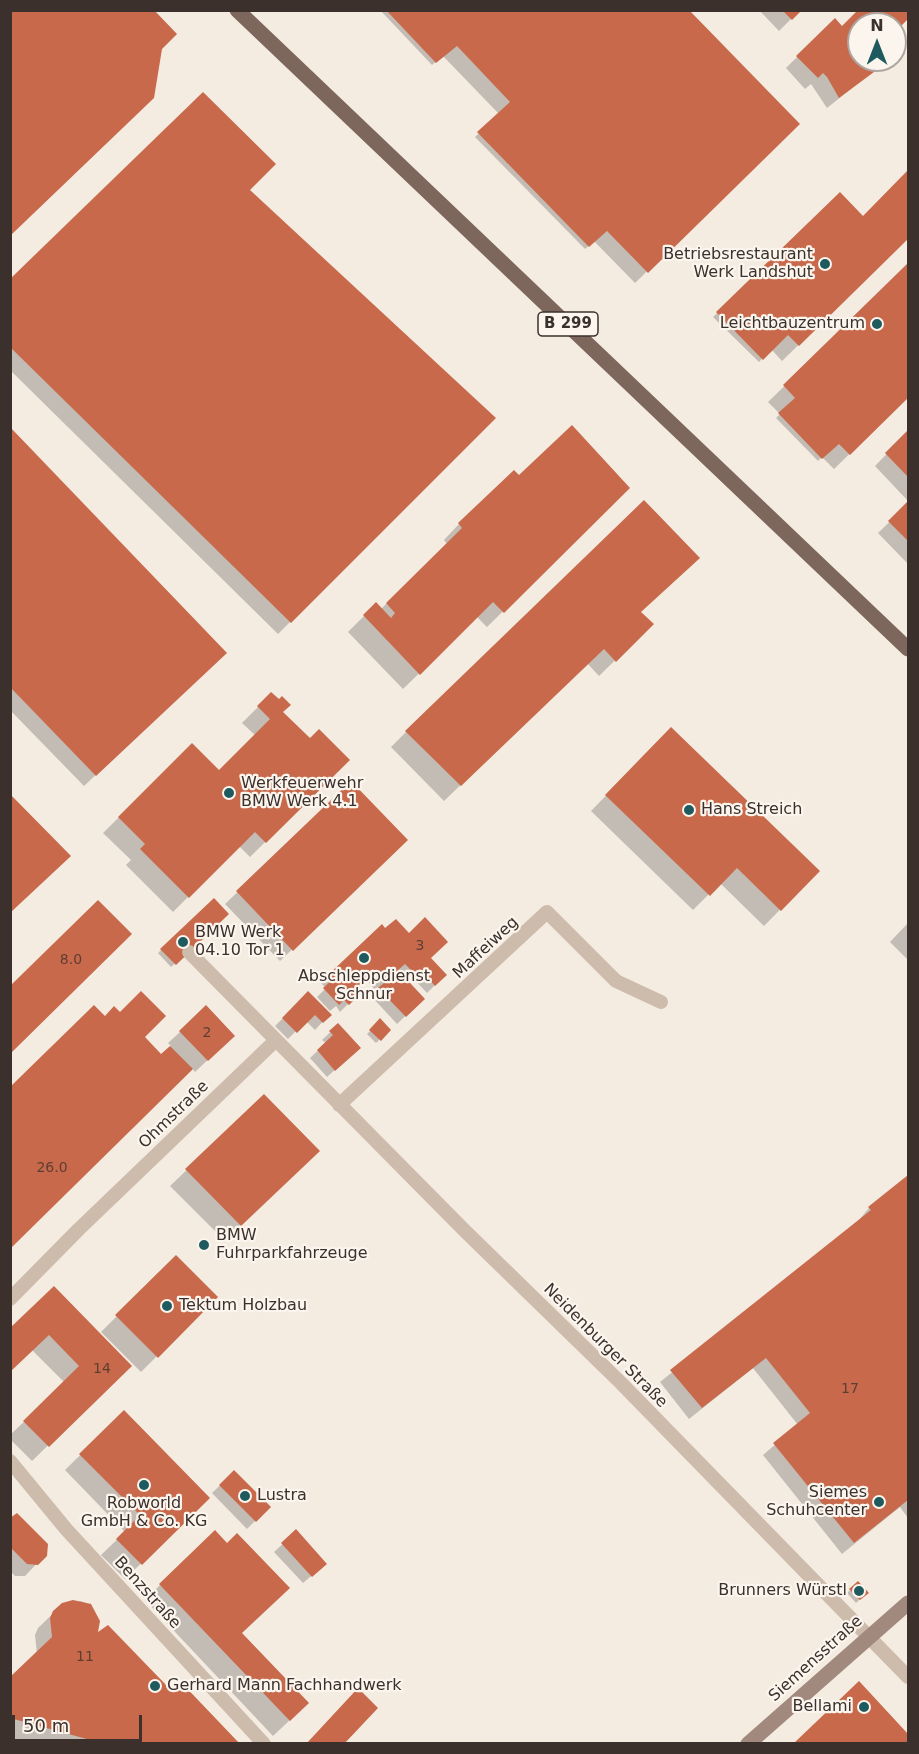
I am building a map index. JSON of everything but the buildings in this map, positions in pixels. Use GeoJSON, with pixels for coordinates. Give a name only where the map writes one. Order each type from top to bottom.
{"type":"FeatureCollection","features":[{"type":"Feature","properties":{"kind":"main road","name":"B 299"},"geometry":{"type":"LineString","coordinates":[[237,10],[909,649]]}},
{"type":"Feature","properties":{"kind":"main road","name":"Siemensstraße"},"geometry":{"type":"LineString","coordinates":[[748,1743],[868,1636],[909,1603]]}},
{"type":"Feature","properties":{"kind":"street","name":"Maffeiweg"},"geometry":{"type":"LineString","coordinates":[[339,1106],[547,912],[616,981],[661,1002]]}},
{"type":"Feature","properties":{"kind":"street"},"geometry":{"type":"LineString","coordinates":[[189,952],[274,1041]]}},
{"type":"Feature","properties":{"kind":"street","name":"Neidenburger Straße"},"geometry":{"type":"LineString","coordinates":[[274,1041],[621,1383],[909,1677]]}},
{"type":"Feature","properties":{"kind":"street","name":"Ohmstraße"},"geometry":{"type":"LineString","coordinates":[[10,1299],[78,1230],[274,1041]]}},
{"type":"Feature","properties":{"kind":"street","name":"Benzstraße"},"geometry":{"type":"LineString","coordinates":[[10,1461],[66,1529],[264,1743]]}},
{"type":"Feature","properties":{"kind":"place","name":"Betriebsrestaurant Werk Landshut"},"geometry":{"type":"Point","coordinates":[825,264]}},
{"type":"Feature","properties":{"kind":"place","name":"Leichtbauzentrum"},"geometry":{"type":"Point","coordinates":[877,324]}},
{"type":"Feature","properties":{"kind":"place","name":"Werkfeuerwehr BMW Werk 4.1"},"geometry":{"type":"Point","coordinates":[229,793]}},
{"type":"Feature","properties":{"kind":"place","name":"Hans Streich"},"geometry":{"type":"Point","coordinates":[689,810]}},
{"type":"Feature","properties":{"kind":"place","name":"BMW Werk 04.10 Tor 1"},"geometry":{"type":"Point","coordinates":[183,942]}},
{"type":"Feature","properties":{"kind":"place","name":"Abschleppdienst Schnur"},"geometry":{"type":"Point","coordinates":[364,958]}},
{"type":"Feature","properties":{"kind":"place","name":"BMW Fuhrparkfahrzeuge"},"geometry":{"type":"Point","coordinates":[204,1245]}},
{"type":"Feature","properties":{"kind":"place","name":"Tektum Holzbau"},"geometry":{"type":"Point","coordinates":[167,1306]}},
{"type":"Feature","properties":{"kind":"place","name":"Robworld GmbH & Co. KG"},"geometry":{"type":"Point","coordinates":[144,1485]}},
{"type":"Feature","properties":{"kind":"place","name":"Lustra"},"geometry":{"type":"Point","coordinates":[245,1496]}},
{"type":"Feature","properties":{"kind":"place","name":"Siemes Schuhcenter"},"geometry":{"type":"Point","coordinates":[879,1502]}},
{"type":"Feature","properties":{"kind":"place","name":"Brunners Würstl"},"geometry":{"type":"Point","coordinates":[859,1591]}},
{"type":"Feature","properties":{"kind":"place","name":"Gerhard Mann Fachhandwerk"},"geometry":{"type":"Point","coordinates":[155,1686]}},
{"type":"Feature","properties":{"kind":"place","name":"Bellami"},"geometry":{"type":"Point","coordinates":[864,1707]}}]}
